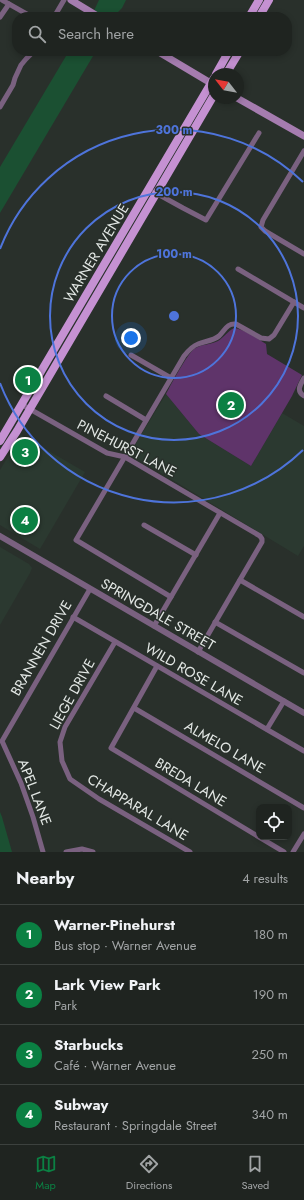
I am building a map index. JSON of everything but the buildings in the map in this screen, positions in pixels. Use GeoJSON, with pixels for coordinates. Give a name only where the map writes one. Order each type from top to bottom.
{"type":"FeatureCollection","features":[{"type":"Feature","properties":{"kind":"main road"},"geometry":{"type":"LineString","coordinates":[[71,0],[91,12]]}},
{"type":"Feature","properties":{"kind":"main road"},"geometry":{"type":"LineString","coordinates":[[252,12],[259,0]]}},
{"type":"Feature","properties":{"kind":"main road"},"geometry":{"type":"LineString","coordinates":[[261,12],[262,4],[265,0]]}},
{"type":"Feature","properties":{"kind":"main road"},"geometry":{"type":"LineString","coordinates":[[262,12],[269,0]]}},
{"type":"Feature","properties":{"kind":"main road"},"geometry":{"type":"LineString","coordinates":[[166,56],[208,79]]}},
{"type":"Feature","properties":{"kind":"main road"},"geometry":{"type":"LineString","coordinates":[[219,68],[226,56]]}},
{"type":"Feature","properties":{"kind":"main road"},"geometry":{"type":"LineString","coordinates":[[230,68],[237,56]]}},
{"type":"Feature","properties":{"kind":"main road","name":"WARNER AVENUE"},"geometry":{"type":"LineString","coordinates":[[0,447],[1,438],[208,90]]}},
{"type":"Feature","properties":{"kind":"main road"},"geometry":{"type":"LineString","coordinates":[[244,102],[304,136]]}},
{"type":"Feature","properties":{"kind":"main road","name":"WARNER AVENUE"},"geometry":{"type":"LineString","coordinates":[[0,457],[209,104]]}},
{"type":"Feature","properties":{"kind":"street"},"geometry":{"type":"LineString","coordinates":[[2,0],[23,12]]}},
{"type":"Feature","properties":{"kind":"street"},"geometry":{"type":"LineString","coordinates":[[57,12],[64,0]]}},
{"type":"Feature","properties":{"kind":"street"},"geometry":{"type":"LineString","coordinates":[[0,17],[9,4]]}},
{"type":"Feature","properties":{"kind":"street"},"geometry":{"type":"LineString","coordinates":[[0,107],[13,85],[21,65],[29,56]]}},
{"type":"Feature","properties":{"kind":"street"},"geometry":{"type":"LineString","coordinates":[[149,189],[206,220],[259,133]]}},
{"type":"Feature","properties":{"kind":"street"},"geometry":{"type":"LineString","coordinates":[[304,151],[263,220],[261,227],[265,231],[304,254]]}},
{"type":"Feature","properties":{"kind":"street"},"geometry":{"type":"LineString","coordinates":[[238,269],[304,308]]}},
{"type":"Feature","properties":{"kind":"street"},"geometry":{"type":"LineString","coordinates":[[171,597],[76,540],[184,356],[193,346],[218,337],[229,325],[233,323],[260,338],[269,339],[274,335],[294,302]]}},
{"type":"Feature","properties":{"kind":"street"},"geometry":{"type":"LineString","coordinates":[[132,355],[171,378]]}},
{"type":"Feature","properties":{"kind":"street"},"geometry":{"type":"LineString","coordinates":[[304,378],[299,390],[304,396]]}},
{"type":"Feature","properties":{"kind":"street"},"geometry":{"type":"LineString","coordinates":[[106,396],[146,420]]}},
{"type":"Feature","properties":{"kind":"street","name":"PINEHURST LANE"},"geometry":{"type":"LineString","coordinates":[[21,404],[107,453],[125,457],[260,536],[262,542],[240,580]]}},
{"type":"Feature","properties":{"kind":"street"},"geometry":{"type":"LineString","coordinates":[[154,626],[220,513]]}},
{"type":"Feature","properties":{"kind":"street"},"geometry":{"type":"LineString","coordinates":[[144,525],[196,555]]}},
{"type":"Feature","properties":{"kind":"street","name":"SPRINGDALE STREET"},"geometry":{"type":"LineString","coordinates":[[0,536],[304,713]]}},
{"type":"Feature","properties":{"kind":"street"},"geometry":{"type":"LineString","coordinates":[[198,652],[240,580],[304,617]]}},
{"type":"Feature","properties":{"kind":"street","name":"BRANNEN DRIVE"},"geometry":{"type":"LineString","coordinates":[[2,741],[90,589]]}},
{"type":"Feature","properties":{"kind":"street","name":"WILD ROSE LANE"},"geometry":{"type":"LineString","coordinates":[[73,617],[304,751]]}},
{"type":"Feature","properties":{"kind":"street"},"geometry":{"type":"LineString","coordinates":[[215,622],[304,673]]}},
{"type":"Feature","properties":{"kind":"street","name":"LIEGE DRIVE"},"geometry":{"type":"LineString","coordinates":[[62,761],[60,742],[65,727],[115,642]]}},
{"type":"Feature","properties":{"kind":"street"},"geometry":{"type":"LineString","coordinates":[[134,708],[157,666]]}},
{"type":"Feature","properties":{"kind":"street"},"geometry":{"type":"LineString","coordinates":[[267,730],[284,701]]}},
{"type":"Feature","properties":{"kind":"street","name":"BREDA LANE"},"geometry":{"type":"LineString","coordinates":[[134,708],[111,748],[284,852]]}},
{"type":"Feature","properties":{"kind":"street","name":"ALMELO LANE"},"geometry":{"type":"LineString","coordinates":[[134,708],[304,808]]}},
{"type":"Feature","properties":{"kind":"street","name":"APEL LANE"},"geometry":{"type":"LineString","coordinates":[[2,741],[21,783],[43,852]]}},
{"type":"Feature","properties":{"kind":"street","name":"CHAPPARAL LANE"},"geometry":{"type":"LineString","coordinates":[[62,761],[70,779],[99,799],[190,852]]}},
{"type":"Feature","properties":{"kind":"street"},"geometry":{"type":"LineString","coordinates":[[293,852],[304,834]]}},
{"type":"Feature","properties":{"kind":"street"},"geometry":{"type":"LineString","coordinates":[[66,852],[82,849],[93,852]]}},
{"type":"Feature","properties":{"kind":"shaded area"},"geometry":{"type":"Polygon","coordinates":[[[99,0],[126,0],[118,12],[93,12],[99,0]]]}},
{"type":"Feature","properties":{"kind":"shaded area"},"geometry":{"type":"Polygon","coordinates":[[[66,56],[93,56],[0,213],[0,167],[66,56]]]}},
{"type":"Feature","properties":{"kind":"shaded area"},"geometry":{"type":"Polygon","coordinates":[[[234,328],[247,332],[266,344],[267,354],[302,375],[292,396],[251,466],[199,434],[166,394],[183,363],[194,349],[218,341],[234,328]]]}},
{"type":"Feature","properties":{"kind":"shaded area"},"geometry":{"type":"Polygon","coordinates":[[[166,394],[199,434],[251,466],[282,413],[304,426],[304,546],[298,556],[133,456],[132,450],[166,394]]]}},
{"type":"Feature","properties":{"kind":"shaded area"},"geometry":{"type":"Polygon","coordinates":[[[21,435],[85,472],[40,549],[0,525],[0,470],[21,435]]]}},
{"type":"Feature","properties":{"kind":"shaded area"},"geometry":{"type":"Polygon","coordinates":[[[0,547],[29,564],[32,568],[0,625],[0,547]]]}},
{"type":"Feature","properties":{"kind":"shaded area"},"geometry":{"type":"Polygon","coordinates":[[[0,812],[2,817],[12,852],[0,852],[0,812]]]}},
{"type":"Feature","properties":{"kind":"place","name":"Warner-Pinehurst"},"geometry":{"type":"Point","coordinates":[28,380]}},
{"type":"Feature","properties":{"kind":"place","name":"Lark View Park"},"geometry":{"type":"Point","coordinates":[231,405]}},
{"type":"Feature","properties":{"kind":"place","name":"Starbucks"},"geometry":{"type":"Point","coordinates":[25,452]}},
{"type":"Feature","properties":{"kind":"place","name":"Subway"},"geometry":{"type":"Point","coordinates":[25,520]}}]}
